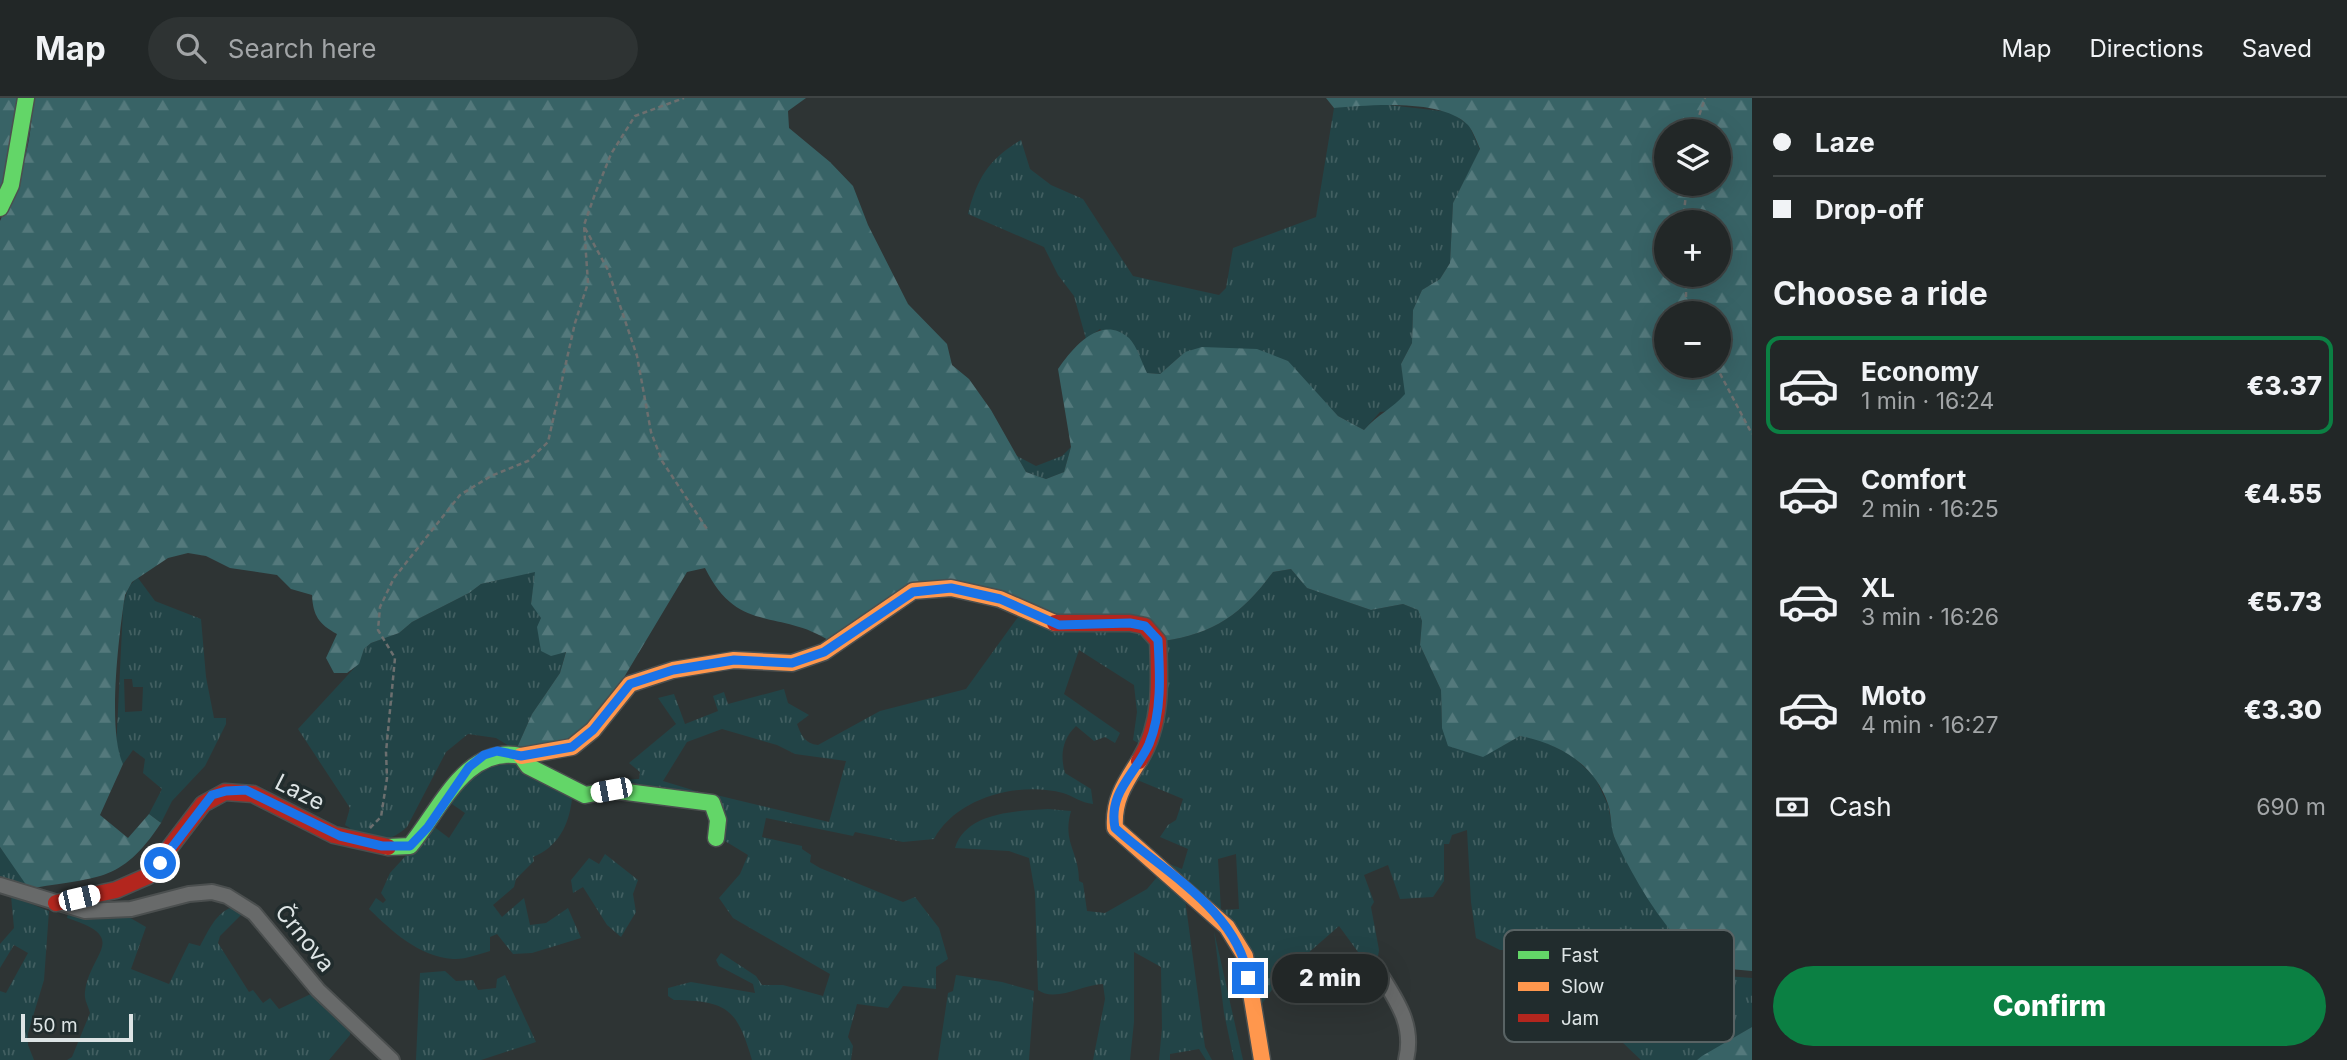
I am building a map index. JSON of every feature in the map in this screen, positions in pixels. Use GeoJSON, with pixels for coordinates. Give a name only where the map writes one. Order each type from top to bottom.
{"type":"FeatureCollection","features":[{"type":"Feature","properties":{"kind":"street"},"geometry":{"type":"LineString","coordinates":[[0,208],[11,184],[26,98]]}},
{"type":"Feature","properties":{"kind":"street","name":"Laze"},"geometry":{"type":"LineString","coordinates":[[56,903],[125,886],[148,876],[172,850],[212,795],[246,790],[340,836],[410,846],[428,827],[469,767],[484,755],[497,751],[521,756],[572,747],[593,730],[630,684],[673,670],[734,660],[792,663],[824,652],[913,592],[951,588],[1000,599],[1059,625],[1130,623],[1145,626],[1158,640],[1158,708],[1149,743],[1116,796],[1113,817],[1115,828],[1227,927],[1245,957],[1262,1060]]}},
{"type":"Feature","properties":{"kind":"street"},"geometry":{"type":"LineString","coordinates":[[521,756],[528,766],[585,795],[611,790],[712,803],[718,820],[716,838]]}},
{"type":"Feature","properties":{"kind":"street","name":"Črnova"},"geometry":{"type":"LineString","coordinates":[[0,884],[85,911],[131,909],[212,891],[227,896],[254,913],[318,990],[392,1060]]}},
{"type":"Feature","properties":{"kind":"street"},"geometry":{"type":"LineString","coordinates":[[1382,977],[1405,1012],[1409,1047],[1406,1060]]}},
{"type":"Feature","properties":{"kind":"path"},"geometry":{"type":"LineString","coordinates":[[368,829],[380,817],[387,778],[386,752],[395,658],[378,630],[380,607],[394,578],[460,495],[491,476],[528,461],[548,442],[575,323],[588,284],[584,225],[611,154],[635,116],[684,98]]}},
{"type":"Feature","properties":{"kind":"path"},"geometry":{"type":"LineString","coordinates":[[1698,119],[1705,98]]}},
{"type":"Feature","properties":{"kind":"path"},"geometry":{"type":"LineString","coordinates":[[584,225],[608,270],[637,356],[650,432],[662,461],[707,529]]}},
{"type":"Feature","properties":{"kind":"path"},"geometry":{"type":"LineString","coordinates":[[1722,378],[1752,434]]}},
{"type":"Feature","properties":{"kind":"green space"},"geometry":{"type":"Polygon","coordinates":[[[0,98],[21,98],[0,195],[0,98]]]}},
{"type":"Feature","properties":{"kind":"green space"},"geometry":{"type":"Polygon","coordinates":[[[32,98],[806,98],[788,111],[789,128],[830,162],[853,186],[868,225],[908,304],[947,344],[952,365],[969,379],[991,410],[1026,472],[1046,479],[1064,472],[1071,447],[1058,369],[1080,343],[1098,331],[1119,331],[1129,338],[1147,373],[1160,374],[1185,352],[1202,347],[1257,349],[1288,361],[1338,416],[1364,430],[1405,394],[1401,364],[1412,343],[1413,310],[1422,290],[1440,279],[1450,263],[1453,203],[1480,149],[1468,125],[1456,116],[1441,111],[1404,105],[1334,108],[1326,98],[1752,98],[1752,971],[1734,969],[1734,930],[1670,930],[1667,926],[1623,856],[1614,836],[1602,790],[1585,767],[1574,758],[1548,744],[1520,736],[1483,757],[1448,746],[1442,728],[1441,690],[1420,645],[1422,621],[1418,610],[1403,604],[1371,610],[1307,588],[1291,569],[1273,572],[1239,610],[1213,627],[1163,641],[1154,628],[1070,621],[935,583],[830,641],[811,631],[745,612],[731,603],[718,589],[705,568],[687,572],[608,701],[568,744],[516,750],[532,714],[560,673],[566,652],[551,656],[541,651],[537,627],[541,618],[531,604],[535,572],[481,584],[412,622],[399,633],[371,643],[364,649],[359,664],[347,673],[334,673],[326,658],[337,634],[318,619],[312,595],[291,589],[277,575],[230,568],[206,556],[188,553],[168,558],[132,582],[125,595],[115,706],[118,749],[123,764],[100,815],[128,838],[149,814],[161,823],[132,858],[119,868],[89,879],[29,889],[0,847],[0,221],[14,191],[28,146],[32,98]]]}},
{"type":"Feature","properties":{"kind":"green space"},"geometry":{"type":"Polygon","coordinates":[[[1371,103],[1450,112],[1469,125],[1480,150],[1453,203],[1450,263],[1440,279],[1422,290],[1413,310],[1412,343],[1401,364],[1406,394],[1390,411],[1380,412],[1364,430],[1338,416],[1318,395],[1185,352],[1160,374],[1147,373],[1100,329],[1086,339],[1074,296],[1058,275],[1044,247],[968,214],[986,171],[1000,155],[1021,140],[1030,169],[1051,185],[1083,199],[1133,276],[1219,295],[1226,288],[1233,248],[1316,217],[1334,108],[1371,103]]]}},
{"type":"Feature","properties":{"kind":"green space"},"geometry":{"type":"Polygon","coordinates":[[[1071,447],[1064,472],[1046,479],[1026,472],[1017,456],[1036,466],[1062,456],[1071,447]]]}},
{"type":"Feature","properties":{"kind":"green space"},"geometry":{"type":"Polygon","coordinates":[[[1291,569],[1307,588],[1371,610],[1403,604],[1418,610],[1422,621],[1420,645],[1441,690],[1442,728],[1502,746],[1520,736],[1541,740],[1571,755],[1595,777],[1608,805],[1614,837],[1675,930],[1504,930],[1504,950],[1500,950],[1476,938],[1467,830],[1452,835],[1449,844],[1444,844],[1444,881],[1433,897],[1400,899],[1388,865],[1364,875],[1374,902],[1371,907],[1379,950],[1377,963],[1369,967],[1339,926],[1282,976],[1258,1009],[1249,956],[1155,858],[1182,869],[1188,849],[1160,837],[1168,825],[1176,820],[1183,799],[1135,779],[1163,641],[1213,627],[1239,610],[1273,572],[1291,569]],[[1236,854],[1218,859],[1221,910],[1239,909],[1236,854]]]}},
{"type":"Feature","properties":{"kind":"green space"},"geometry":{"type":"Polygon","coordinates":[[[536,571],[531,603],[566,651],[560,673],[532,714],[516,750],[496,738],[468,734],[446,752],[407,827],[387,839],[380,840],[351,835],[350,828],[345,825],[350,808],[298,729],[358,664],[364,649],[371,643],[399,633],[412,622],[481,584],[536,571]]]}},
{"type":"Feature","properties":{"kind":"green space"},"geometry":{"type":"Polygon","coordinates":[[[138,578],[155,601],[201,619],[206,677],[214,718],[226,718],[226,724],[205,766],[172,801],[161,823],[149,814],[162,789],[143,773],[145,759],[133,750],[123,764],[116,750],[123,609],[127,592],[138,578]],[[124,679],[125,712],[142,711],[143,687],[133,687],[132,679],[124,679]]]}},
{"type":"Feature","properties":{"kind":"green space"},"geometry":{"type":"Polygon","coordinates":[[[1018,617],[1142,630],[1157,651],[1143,746],[1133,740],[1137,712],[1134,685],[1079,650],[1064,694],[1120,733],[1115,743],[1105,737],[1094,741],[1076,726],[1065,742],[1065,773],[1091,789],[1093,804],[1063,793],[1045,790],[1008,791],[973,803],[957,813],[934,839],[903,842],[855,832],[853,836],[766,818],[762,837],[802,846],[802,849],[811,855],[810,862],[820,868],[903,902],[915,897],[939,928],[948,959],[936,967],[936,989],[903,986],[888,1008],[857,1004],[848,1037],[853,1046],[851,1060],[752,1060],[741,1029],[728,1011],[707,1003],[674,1000],[668,996],[668,988],[691,982],[755,993],[753,984],[719,966],[716,960],[721,953],[756,976],[762,985],[783,985],[823,996],[830,974],[733,918],[719,898],[740,874],[748,855],[720,838],[708,793],[829,822],[846,761],[795,754],[777,745],[722,729],[687,742],[663,781],[699,792],[616,786],[620,780],[639,779],[640,772],[629,763],[676,724],[658,698],[674,694],[685,724],[718,711],[713,696],[724,692],[728,704],[784,689],[788,703],[809,715],[797,724],[802,735],[810,743],[818,745],[880,711],[966,689],[1018,617]]]}},
{"type":"Feature","properties":{"kind":"green space"},"geometry":{"type":"Polygon","coordinates":[[[510,758],[570,793],[572,799],[565,826],[556,841],[533,857],[534,861],[516,879],[514,887],[493,905],[502,917],[524,898],[530,925],[546,923],[568,908],[581,938],[532,953],[513,954],[497,934],[490,937],[490,951],[462,959],[440,957],[417,948],[369,909],[376,898],[383,903],[386,900],[381,893],[390,873],[433,826],[449,838],[465,813],[449,802],[476,764],[510,758]]]}},
{"type":"Feature","properties":{"kind":"green space"},"geometry":{"type":"Polygon","coordinates":[[[1048,809],[1071,811],[1068,831],[1079,881],[1083,883],[1087,911],[1105,913],[1147,889],[1158,876],[1185,899],[1205,1047],[1212,1060],[1206,1060],[1199,1049],[1170,1054],[1170,1060],[1159,1060],[1162,1028],[1161,967],[1134,952],[1134,1022],[1130,1060],[1093,1060],[1105,999],[1103,984],[1053,995],[1038,990],[1035,893],[1029,858],[1009,851],[955,848],[961,836],[981,820],[1007,813],[1048,809]]]}},
{"type":"Feature","properties":{"kind":"green space"},"geometry":{"type":"Polygon","coordinates":[[[0,847],[28,883],[29,889],[0,879],[0,847]]]}},
{"type":"Feature","properties":{"kind":"green space"},"geometry":{"type":"Polygon","coordinates":[[[605,854],[638,880],[633,894],[636,912],[621,937],[607,925],[583,887],[573,893],[571,880],[589,858],[599,864],[605,854]]]}},
{"type":"Feature","properties":{"kind":"green space"},"geometry":{"type":"Polygon","coordinates":[[[11,896],[49,911],[44,980],[28,1033],[28,1045],[34,1060],[0,1060],[0,991],[6,993],[28,953],[14,945],[0,968],[0,944],[14,928],[11,896]]]}},
{"type":"Feature","properties":{"kind":"green space"},"geometry":{"type":"Polygon","coordinates":[[[232,907],[243,913],[220,936],[218,943],[249,992],[253,990],[263,1003],[270,998],[279,1009],[313,993],[351,1027],[350,1035],[329,1060],[67,1060],[72,1057],[90,1013],[85,992],[88,978],[102,948],[98,932],[67,918],[68,913],[109,919],[127,916],[146,927],[131,969],[169,984],[189,943],[200,946],[217,918],[232,907]]]}},
{"type":"Feature","properties":{"kind":"green space"},"geometry":{"type":"Polygon","coordinates":[[[1214,931],[1243,1060],[1234,1060],[1224,1013],[1214,931]]]}},
{"type":"Feature","properties":{"kind":"green space"},"geometry":{"type":"Polygon","coordinates":[[[445,971],[456,981],[473,980],[478,990],[496,988],[497,979],[505,975],[536,1042],[481,1060],[416,1060],[420,973],[445,971]]]}},
{"type":"Feature","properties":{"kind":"green space"},"geometry":{"type":"Polygon","coordinates":[[[956,975],[1002,982],[1034,991],[1029,1060],[938,1060],[948,993],[953,991],[956,975]]]}},
{"type":"Feature","properties":{"kind":"green space"},"geometry":{"type":"Polygon","coordinates":[[[1734,977],[1752,978],[1752,1027],[1734,1038],[1734,977]]]}},
{"type":"Feature","properties":{"kind":"green space"},"geometry":{"type":"Polygon","coordinates":[[[1752,1027],[1752,1060],[1697,1060],[1726,1042],[1734,1042],[1734,1037],[1752,1027]]]}},
{"type":"Feature","properties":{"kind":"green space"},"geometry":{"type":"Polygon","coordinates":[[[1623,1042],[1727,1042],[1697,1060],[1641,1060],[1623,1042]]]}},
{"type":"Feature","properties":{"kind":"traffic: fast"},"geometry":{"type":"LineString","coordinates":[[0,208],[11,185],[26,98]]}},
{"type":"Feature","properties":{"kind":"traffic: fast"},"geometry":{"type":"LineString","coordinates":[[388,847],[410,846],[456,783],[485,760],[502,755],[521,756],[528,766],[585,795],[611,790],[712,803],[718,820],[716,838]]}},
{"type":"Feature","properties":{"kind":"traffic: slow"},"geometry":{"type":"LineString","coordinates":[[521,756],[572,747],[593,730],[630,684],[673,670],[734,660],[792,663],[824,652],[913,591],[951,588],[1000,599],[1055,623]]}},
{"type":"Feature","properties":{"kind":"traffic: slow"},"geometry":{"type":"LineString","coordinates":[[1139,761],[1118,800],[1115,828],[1227,927],[1245,956],[1262,1060]]}},
{"type":"Feature","properties":{"kind":"traffic: jam"},"geometry":{"type":"LineString","coordinates":[[1055,623],[1130,623],[1145,626],[1158,641],[1159,687],[1156,718],[1147,747],[1139,761]]}},
{"type":"Feature","properties":{"kind":"traffic: jam"},"geometry":{"type":"LineString","coordinates":[[56,903],[116,890],[148,876],[203,804],[225,792],[253,794],[334,835],[388,847]]}},
{"type":"Feature","properties":{"kind":"route"},"geometry":{"type":"LineString","coordinates":[[160,863],[201,807],[212,795],[226,791],[246,790],[294,817],[340,836],[382,846],[410,846],[428,827],[469,767],[484,755],[497,751],[521,756],[572,747],[593,730],[630,684],[673,670],[734,660],[766,664],[792,663],[824,652],[883,615],[913,592],[951,588],[1000,599],[1059,625],[1130,623],[1145,626],[1158,640],[1158,708],[1149,743],[1126,784],[1116,796],[1113,817],[1115,828],[1193,894],[1227,927],[1245,957],[1248,978]]}}]}
